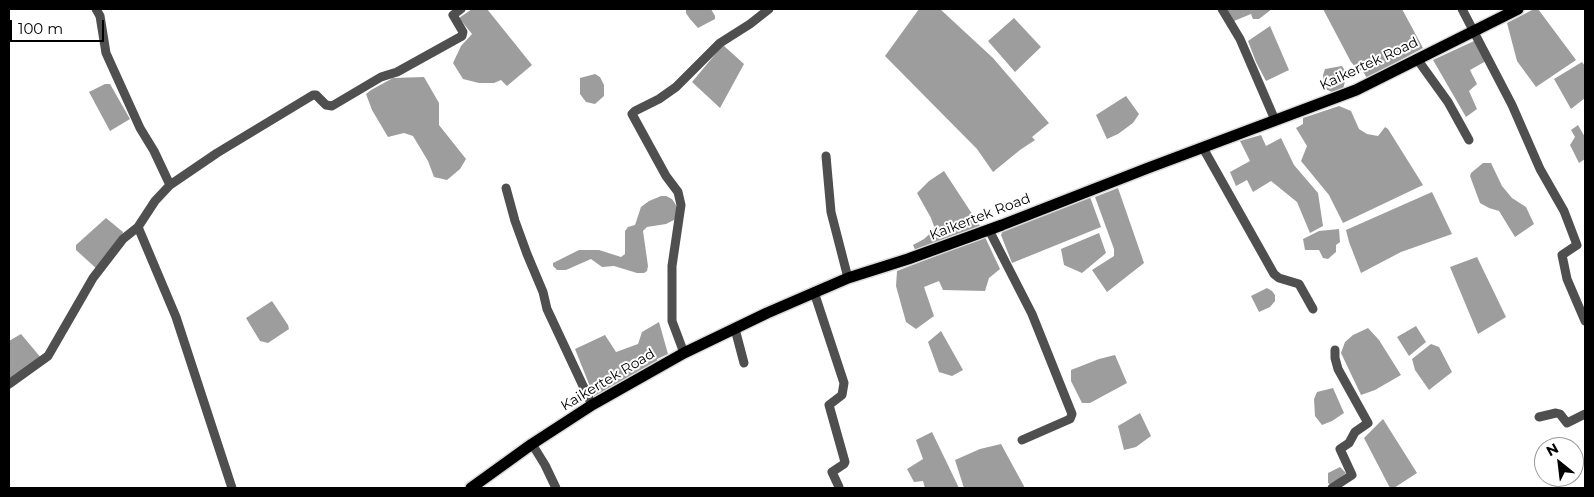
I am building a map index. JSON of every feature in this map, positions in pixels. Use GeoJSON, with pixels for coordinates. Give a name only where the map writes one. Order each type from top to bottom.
{"type":"FeatureCollection","features":[{"type":"Feature","properties":{"kind":"main road","name":"Kaikertek Road"},"geometry":{"type":"LineString","coordinates":[[471,488],[532,444],[592,405],[684,353],[814,292],[848,278],[908,260],[989,230],[1356,90],[1518,9]]}},
{"type":"Feature","properties":{"kind":"street"},"geometry":{"type":"LineString","coordinates":[[96,9],[100,16],[106,53],[140,128],[154,151],[170,185]]}},
{"type":"Feature","properties":{"kind":"street"},"geometry":{"type":"LineString","coordinates":[[9,384],[48,356],[93,278],[122,238],[138,227],[155,201],[170,185],[224,148],[313,95],[316,95],[326,105],[332,106],[380,77],[397,72],[462,36],[463,32],[453,15],[461,9]]}},
{"type":"Feature","properties":{"kind":"street"},"geometry":{"type":"LineString","coordinates":[[684,353],[672,321],[672,266],[680,198],[675,186],[666,176],[632,114],[676,87],[720,42],[750,24],[769,9]]}},
{"type":"Feature","properties":{"kind":"street"},"geometry":{"type":"LineString","coordinates":[[1222,9],[1240,39],[1275,120]]}},
{"type":"Feature","properties":{"kind":"street"},"geometry":{"type":"LineString","coordinates":[[1462,9],[1512,105],[1540,169],[1581,244],[1562,255],[1567,279],[1585,321]]}},
{"type":"Feature","properties":{"kind":"street"},"geometry":{"type":"LineString","coordinates":[[1417,59],[1448,102],[1469,140]]}},
{"type":"Feature","properties":{"kind":"street"},"geometry":{"type":"LineString","coordinates":[[1203,148],[1274,274],[1279,278],[1299,284],[1313,309]]}},
{"type":"Feature","properties":{"kind":"street"},"geometry":{"type":"LineString","coordinates":[[826,156],[831,212],[848,278]]}},
{"type":"Feature","properties":{"kind":"street"},"geometry":{"type":"LineString","coordinates":[[506,188],[526,254],[543,292],[547,309],[592,405]]}},
{"type":"Feature","properties":{"kind":"street"},"geometry":{"type":"LineString","coordinates":[[138,227],[176,317],[232,488]]}},
{"type":"Feature","properties":{"kind":"street"},"geometry":{"type":"LineString","coordinates":[[989,230],[1032,314],[1072,414],[1070,418],[1022,440]]}},
{"type":"Feature","properties":{"kind":"street"},"geometry":{"type":"LineString","coordinates":[[814,292],[844,383],[842,395],[829,405],[845,462],[832,472],[839,488]]}},
{"type":"Feature","properties":{"kind":"street"},"geometry":{"type":"LineString","coordinates":[[735,329],[744,363]]}},
{"type":"Feature","properties":{"kind":"street"},"geometry":{"type":"LineString","coordinates":[[1332,488],[1352,474],[1340,449],[1349,443],[1356,432],[1368,423],[1338,369],[1335,350]]}},
{"type":"Feature","properties":{"kind":"street"},"geometry":{"type":"LineString","coordinates":[[1539,418],[1556,413],[1560,414],[1567,423],[1585,414]]}},
{"type":"Feature","properties":{"kind":"street"},"geometry":{"type":"LineString","coordinates":[[532,444],[556,488]]}},
{"type":"Feature","properties":{"kind":"shaded area"},"geometry":{"type":"Polygon","coordinates":[[[472,9],[487,9],[532,65],[507,86],[501,80],[494,83],[479,83],[463,79],[453,63],[461,46],[472,34],[459,18],[472,9]]]}},
{"type":"Feature","properties":{"kind":"shaded area"},"geometry":{"type":"Polygon","coordinates":[[[686,9],[711,9],[715,19],[698,28],[686,13],[686,9]]]}},
{"type":"Feature","properties":{"kind":"shaded area"},"geometry":{"type":"Polygon","coordinates":[[[919,9],[940,9],[993,58],[1049,123],[1032,137],[1035,140],[993,172],[977,149],[885,56],[919,9]]]}},
{"type":"Feature","properties":{"kind":"shaded area"},"geometry":{"type":"Polygon","coordinates":[[[1227,9],[1272,9],[1259,19],[1253,19],[1251,14],[1234,21],[1227,9]]]}},
{"type":"Feature","properties":{"kind":"shaded area"},"geometry":{"type":"Polygon","coordinates":[[[1323,9],[1402,9],[1423,48],[1367,78],[1362,70],[1359,71],[1351,62],[1323,9]]]}},
{"type":"Feature","properties":{"kind":"shaded area"},"geometry":{"type":"Polygon","coordinates":[[[1534,9],[1538,9],[1576,60],[1536,87],[1517,61],[1507,23],[1534,9]]]}},
{"type":"Feature","properties":{"kind":"shaded area"},"geometry":{"type":"Polygon","coordinates":[[[1014,18],[1041,47],[1015,72],[988,41],[1014,18]]]}},
{"type":"Feature","properties":{"kind":"shaded area"},"geometry":{"type":"Polygon","coordinates":[[[1270,26],[1289,70],[1266,81],[1248,41],[1270,26]]]}},
{"type":"Feature","properties":{"kind":"shaded area"},"geometry":{"type":"Polygon","coordinates":[[[1474,41],[1486,61],[1470,70],[1477,84],[1469,91],[1477,109],[1466,117],[1433,60],[1474,41]]]}},
{"type":"Feature","properties":{"kind":"shaded area"},"geometry":{"type":"Polygon","coordinates":[[[723,45],[744,64],[720,108],[692,82],[723,45]]]}},
{"type":"Feature","properties":{"kind":"shaded area"},"geometry":{"type":"Polygon","coordinates":[[[1582,62],[1585,66],[1585,98],[1571,109],[1554,79],[1582,62]]]}},
{"type":"Feature","properties":{"kind":"shaded area"},"geometry":{"type":"Polygon","coordinates":[[[1342,66],[1347,74],[1343,89],[1332,92],[1325,89],[1323,75],[1325,69],[1342,66]]]}},
{"type":"Feature","properties":{"kind":"shaded area"},"geometry":{"type":"Polygon","coordinates":[[[595,74],[600,77],[604,85],[604,96],[595,104],[586,102],[580,94],[580,78],[595,74]]]}},
{"type":"Feature","properties":{"kind":"shaded area"},"geometry":{"type":"Polygon","coordinates":[[[424,77],[439,103],[439,125],[466,159],[460,169],[447,180],[434,177],[428,161],[413,136],[404,133],[388,137],[372,110],[366,94],[393,78],[424,77]]]}},
{"type":"Feature","properties":{"kind":"shaded area"},"geometry":{"type":"Polygon","coordinates":[[[105,84],[110,84],[130,119],[110,131],[89,92],[105,84]]]}},
{"type":"Feature","properties":{"kind":"shaded area"},"geometry":{"type":"Polygon","coordinates":[[[1126,96],[1139,114],[1133,123],[1118,134],[1107,139],[1096,115],[1126,96]]]}},
{"type":"Feature","properties":{"kind":"shaded area"},"geometry":{"type":"Polygon","coordinates":[[[1339,106],[1351,111],[1359,129],[1367,134],[1378,136],[1385,127],[1388,129],[1423,185],[1343,223],[1329,195],[1301,161],[1307,146],[1296,128],[1303,124],[1303,118],[1339,106]]]}},
{"type":"Feature","properties":{"kind":"shaded area"},"geometry":{"type":"Polygon","coordinates":[[[1578,125],[1585,137],[1585,159],[1579,163],[1570,145],[1575,137],[1571,130],[1578,125]]]}},
{"type":"Feature","properties":{"kind":"shaded area"},"geometry":{"type":"Polygon","coordinates":[[[1261,135],[1266,146],[1281,138],[1294,165],[1318,193],[1323,226],[1310,233],[1297,202],[1271,181],[1253,192],[1247,180],[1236,186],[1230,172],[1250,161],[1240,141],[1261,135]]]}},
{"type":"Feature","properties":{"kind":"shaded area"},"geometry":{"type":"Polygon","coordinates":[[[1483,163],[1491,163],[1502,186],[1512,198],[1526,207],[1534,224],[1515,237],[1499,211],[1480,203],[1470,176],[1483,163]]]}},
{"type":"Feature","properties":{"kind":"shaded area"},"geometry":{"type":"Polygon","coordinates":[[[944,171],[980,226],[916,252],[913,245],[924,239],[935,229],[917,193],[929,181],[944,171]]]}},
{"type":"Feature","properties":{"kind":"shaded area"},"geometry":{"type":"Polygon","coordinates":[[[1118,188],[1144,263],[1107,292],[1092,270],[1114,256],[1114,249],[1095,197],[1118,188]]]}},
{"type":"Feature","properties":{"kind":"shaded area"},"geometry":{"type":"Polygon","coordinates":[[[1432,192],[1452,234],[1401,252],[1361,273],[1346,230],[1432,192]]]}},
{"type":"Feature","properties":{"kind":"shaded area"},"geometry":{"type":"Polygon","coordinates":[[[661,196],[672,199],[676,205],[677,216],[666,224],[647,227],[643,231],[648,266],[647,271],[644,273],[637,273],[614,266],[602,267],[591,259],[566,270],[557,270],[553,266],[553,263],[579,250],[599,250],[621,257],[625,254],[625,231],[628,227],[635,225],[641,207],[661,196]]]}},
{"type":"Feature","properties":{"kind":"shaded area"},"geometry":{"type":"Polygon","coordinates":[[[1090,197],[1101,227],[1012,263],[1001,235],[1003,231],[1090,197]]]}},
{"type":"Feature","properties":{"kind":"shaded area"},"geometry":{"type":"Polygon","coordinates":[[[106,218],[123,232],[121,239],[98,270],[76,250],[76,245],[106,218]]]}},
{"type":"Feature","properties":{"kind":"shaded area"},"geometry":{"type":"Polygon","coordinates":[[[1339,229],[1340,242],[1336,245],[1336,252],[1328,259],[1323,258],[1319,250],[1305,250],[1303,239],[1319,231],[1339,229]]]}},
{"type":"Feature","properties":{"kind":"shaded area"},"geometry":{"type":"Polygon","coordinates":[[[1099,233],[1106,253],[1082,273],[1064,265],[1061,249],[1099,233]]]}},
{"type":"Feature","properties":{"kind":"shaded area"},"geometry":{"type":"Polygon","coordinates":[[[985,237],[1000,269],[989,278],[985,291],[943,290],[939,281],[924,287],[934,316],[916,329],[906,322],[896,286],[897,271],[985,237]]]}},
{"type":"Feature","properties":{"kind":"shaded area"},"geometry":{"type":"Polygon","coordinates":[[[1477,257],[1506,317],[1478,334],[1450,267],[1477,257]]]}},
{"type":"Feature","properties":{"kind":"shaded area"},"geometry":{"type":"Polygon","coordinates":[[[1267,288],[1275,295],[1275,301],[1270,307],[1259,312],[1251,296],[1267,288]]]}},
{"type":"Feature","properties":{"kind":"shaded area"},"geometry":{"type":"Polygon","coordinates":[[[272,301],[289,329],[268,343],[260,341],[246,318],[272,301]]]}},
{"type":"Feature","properties":{"kind":"shaded area"},"geometry":{"type":"Polygon","coordinates":[[[659,322],[668,354],[657,359],[658,364],[595,399],[575,349],[605,335],[616,352],[638,344],[642,332],[659,322]]]}},
{"type":"Feature","properties":{"kind":"shaded area"},"geometry":{"type":"Polygon","coordinates":[[[1416,326],[1426,342],[1409,356],[1397,337],[1416,326]]]}},
{"type":"Feature","properties":{"kind":"shaded area"},"geometry":{"type":"Polygon","coordinates":[[[1368,328],[1379,340],[1401,375],[1375,390],[1361,395],[1341,353],[1345,342],[1353,335],[1368,328]]]}},
{"type":"Feature","properties":{"kind":"shaded area"},"geometry":{"type":"Polygon","coordinates":[[[941,331],[963,370],[952,376],[939,372],[928,342],[941,331]]]}},
{"type":"Feature","properties":{"kind":"shaded area"},"geometry":{"type":"Polygon","coordinates":[[[21,334],[42,359],[9,382],[9,341],[21,334]]]}},
{"type":"Feature","properties":{"kind":"shaded area"},"geometry":{"type":"Polygon","coordinates":[[[1431,344],[1439,347],[1452,372],[1429,390],[1415,370],[1412,359],[1431,344]]]}},
{"type":"Feature","properties":{"kind":"shaded area"},"geometry":{"type":"Polygon","coordinates":[[[1115,355],[1127,383],[1090,403],[1082,403],[1071,381],[1071,370],[1115,355]]]}},
{"type":"Feature","properties":{"kind":"shaded area"},"geometry":{"type":"Polygon","coordinates":[[[1333,388],[1344,413],[1322,425],[1315,416],[1314,399],[1317,392],[1333,388]]]}},
{"type":"Feature","properties":{"kind":"shaded area"},"geometry":{"type":"Polygon","coordinates":[[[1140,413],[1151,436],[1136,447],[1124,450],[1118,426],[1140,413]]]}},
{"type":"Feature","properties":{"kind":"shaded area"},"geometry":{"type":"Polygon","coordinates":[[[1383,419],[1417,473],[1394,488],[1390,488],[1364,438],[1383,419]]]}},
{"type":"Feature","properties":{"kind":"shaded area"},"geometry":{"type":"Polygon","coordinates":[[[932,432],[959,488],[925,488],[923,481],[914,482],[907,469],[923,459],[916,440],[932,432]]]}},
{"type":"Feature","properties":{"kind":"shaded area"},"geometry":{"type":"Polygon","coordinates":[[[1001,444],[1025,488],[964,488],[955,460],[980,449],[1001,444]]]}},
{"type":"Feature","properties":{"kind":"shaded area"},"geometry":{"type":"Polygon","coordinates":[[[1340,467],[1346,473],[1331,485],[1328,483],[1328,473],[1340,467]]]}}]}
